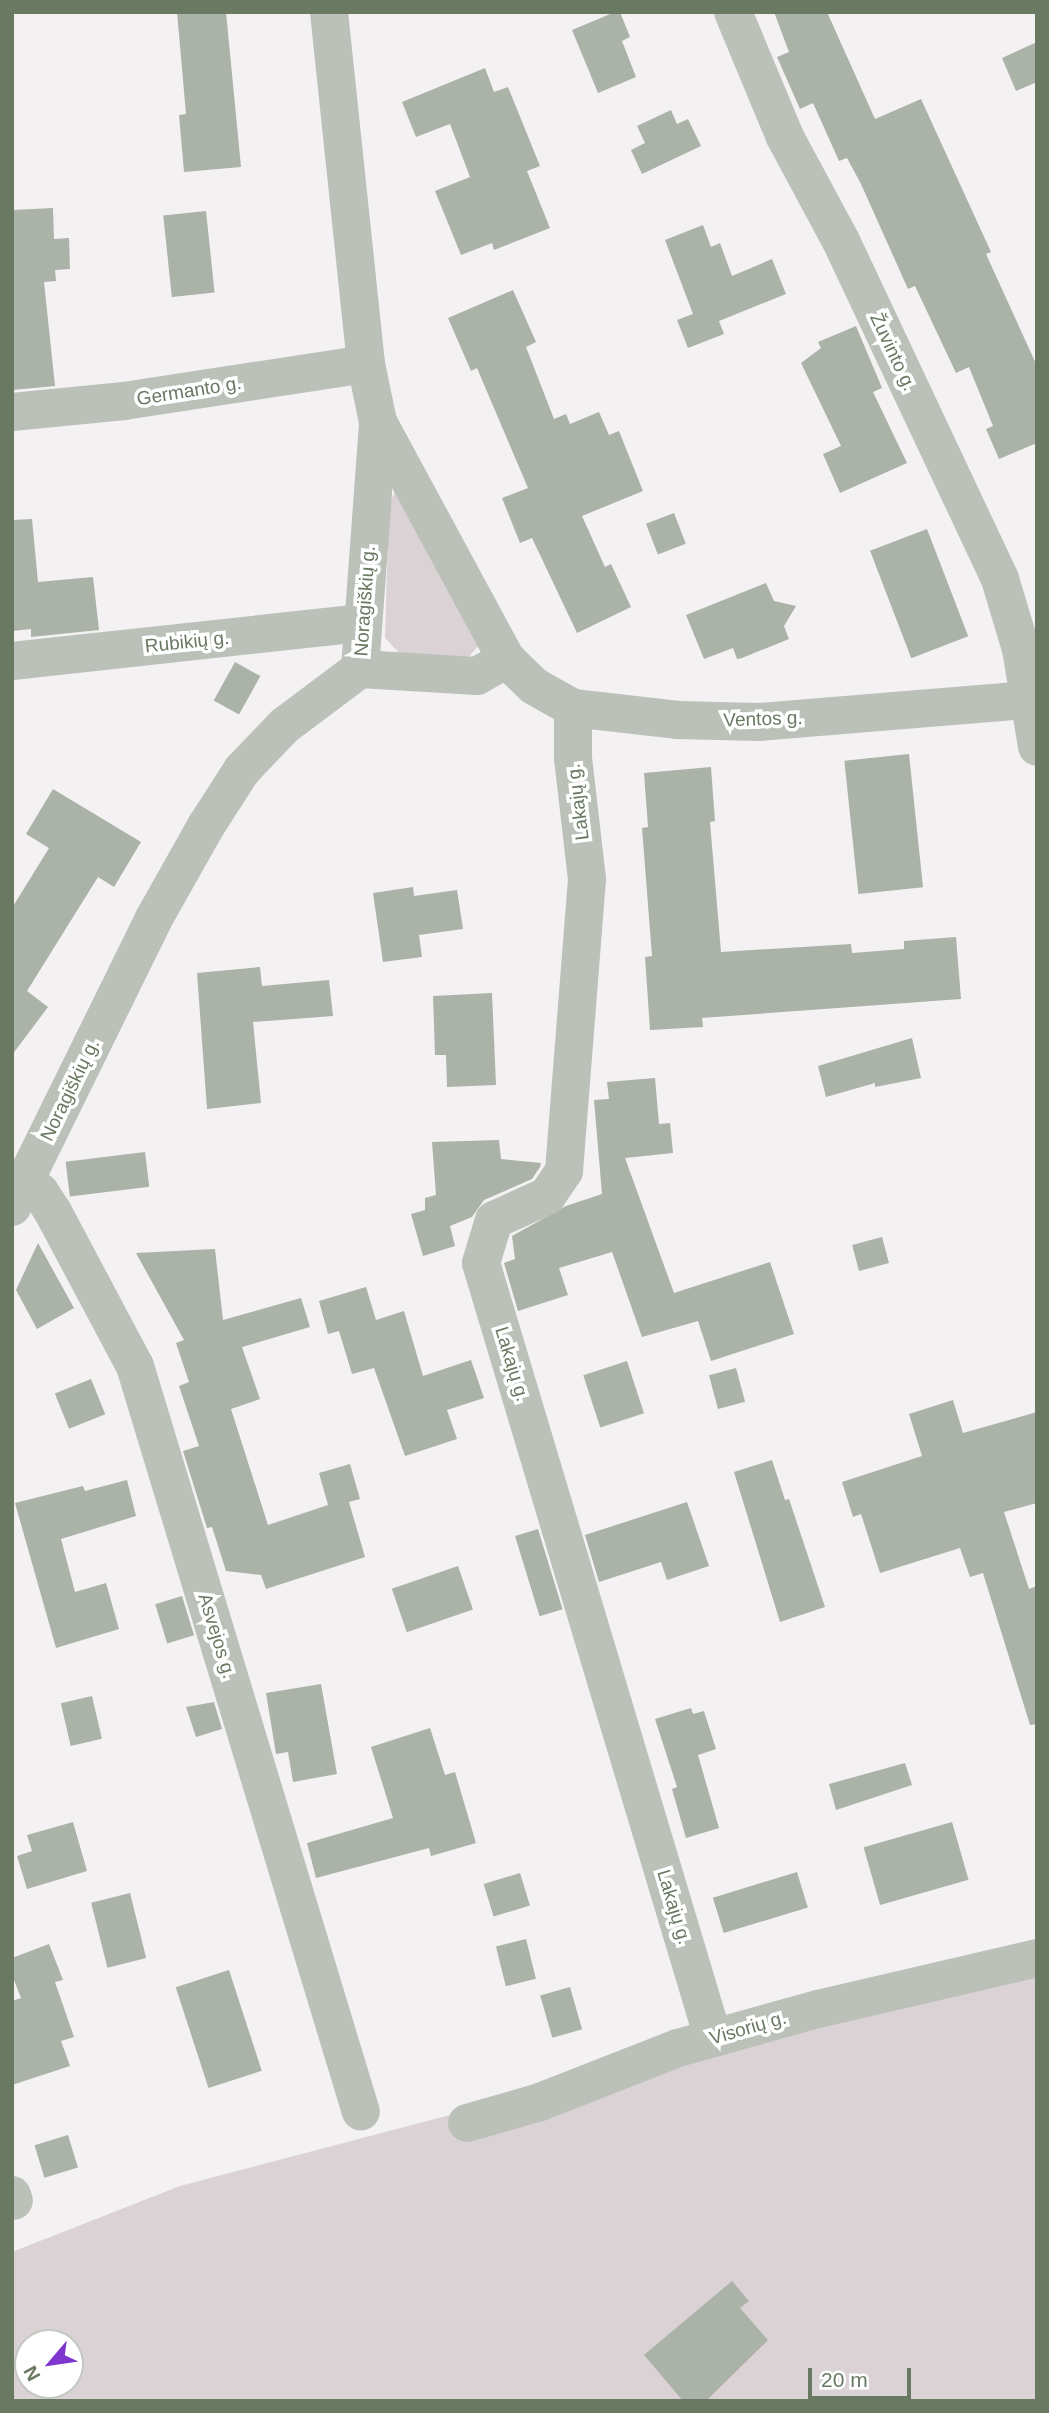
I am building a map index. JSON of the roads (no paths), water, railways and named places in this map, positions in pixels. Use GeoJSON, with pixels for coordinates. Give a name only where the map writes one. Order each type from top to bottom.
{"type":"FeatureCollection","features":[{"type":"Feature","properties":{"kind":"street","name":"Noragiškių g."},"geometry":{"type":"LineString","coordinates":[[19,1195],[153,920],[242,770],[284,726],[360,669],[378,422],[366,364],[329,12]]}},
{"type":"Feature","properties":{"kind":"street","name":"Žuvinto g."},"geometry":{"type":"LineString","coordinates":[[733,12],[785,137],[841,241],[1000,579],[1021,649],[1032,700],[1037,747]]}},
{"type":"Feature","properties":{"kind":"street","name":"Germanto g."},"geometry":{"type":"LineString","coordinates":[[12,412],[124,401],[366,364]]}},
{"type":"Feature","properties":{"kind":"street","name":"Ventos g."},"geometry":{"type":"LineString","coordinates":[[378,422],[506,659],[534,686],[573,708],[678,720],[759,722],[1032,700]]}},
{"type":"Feature","properties":{"kind":"street","name":"Rubikių g."},"geometry":{"type":"LineString","coordinates":[[12,661],[363,623]]}},
{"type":"Feature","properties":{"kind":"street"},"geometry":{"type":"LineString","coordinates":[[360,669],[477,676],[506,659]]}},
{"type":"Feature","properties":{"kind":"street","name":"Lakajų g."},"geometry":{"type":"LineString","coordinates":[[573,708],[573,758],[587,879],[564,1171],[547,1196],[494,1220],[481,1263],[713,2038]]}},
{"type":"Feature","properties":{"kind":"street","name":"Asvejos g."},"geometry":{"type":"LineString","coordinates":[[19,1195],[40,1192],[54,1212],[135,1366],[361,2112]]}},
{"type":"Feature","properties":{"kind":"street","name":"Visorių g."},"geometry":{"type":"LineString","coordinates":[[467,2123],[540,2102],[713,2038],[818,2008],[1037,1958]]}}]}
